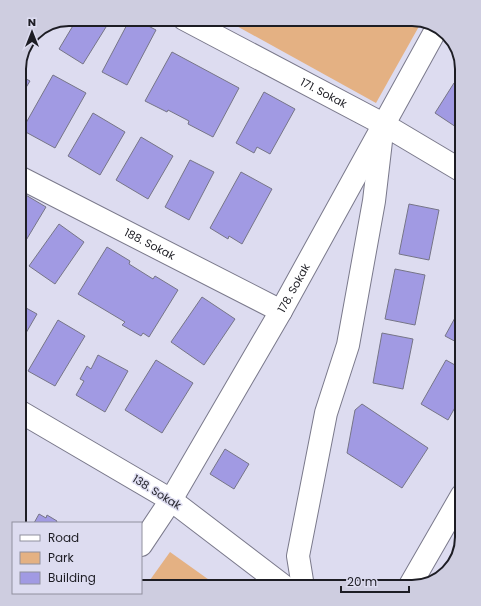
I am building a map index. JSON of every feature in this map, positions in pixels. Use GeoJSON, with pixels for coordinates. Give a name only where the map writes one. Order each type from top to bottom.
{"type":"FeatureCollection","features":[{"type":"Feature","properties":{"kind":"street","name":"171. Sokak"},"geometry":{"type":"LineString","coordinates":[[197,26],[383,124],[455,167]]}},
{"type":"Feature","properties":{"kind":"street","name":"178. Sokak"},"geometry":{"type":"LineString","coordinates":[[142,544],[171,500],[281,311],[434,32]]}},
{"type":"Feature","properties":{"kind":"street"},"geometry":{"type":"LineString","coordinates":[[302,580],[298,556],[326,413],[348,345],[374,201],[383,124]]}},
{"type":"Feature","properties":{"kind":"street","name":"188. Sokak"},"geometry":{"type":"LineString","coordinates":[[26,181],[281,311]]}},
{"type":"Feature","properties":{"kind":"street","name":"138. Sokak"},"geometry":{"type":"LineString","coordinates":[[26,414],[171,500],[277,580]]}},
{"type":"Feature","properties":{"kind":"street"},"geometry":{"type":"LineString","coordinates":[[414,580],[455,507]]}},
{"type":"Feature","properties":{"kind":"green space"},"geometry":{"type":"Polygon","coordinates":[[[237,26],[419,26],[376,103],[237,26]]]}},
{"type":"Feature","properties":{"kind":"green space"},"geometry":{"type":"Polygon","coordinates":[[[170,552],[209,580],[150,580],[170,552]]]}},
{"type":"Feature","properties":{"kind":"building"},"geometry":{"type":"Polygon","coordinates":[[[73,26],[107,26],[83,64],[59,49],[73,26]]]}},
{"type":"Feature","properties":{"kind":"building"},"geometry":{"type":"Polygon","coordinates":[[[126,26],[148,26],[156,30],[127,85],[102,72],[126,26]]]}},
{"type":"Feature","properties":{"kind":"building"},"geometry":{"type":"Polygon","coordinates":[[[172,52],[239,88],[213,137],[188,124],[189,121],[168,110],[167,112],[145,101],[172,52]]]}},
{"type":"Feature","properties":{"kind":"building"},"geometry":{"type":"Polygon","coordinates":[[[53,75],[86,93],[55,148],[26,132],[26,123],[53,75]]]}},
{"type":"Feature","properties":{"kind":"building"},"geometry":{"type":"Polygon","coordinates":[[[26,79],[30,81],[26,88],[26,79]]]}},
{"type":"Feature","properties":{"kind":"building"},"geometry":{"type":"Polygon","coordinates":[[[454,83],[455,84],[455,126],[435,113],[454,83]]]}},
{"type":"Feature","properties":{"kind":"building"},"geometry":{"type":"Polygon","coordinates":[[[264,92],[295,109],[270,154],[257,147],[254,153],[236,143],[264,92]]]}},
{"type":"Feature","properties":{"kind":"building"},"geometry":{"type":"Polygon","coordinates":[[[93,113],[125,132],[100,175],[68,156],[93,113]]]}},
{"type":"Feature","properties":{"kind":"building"},"geometry":{"type":"Polygon","coordinates":[[[141,137],[173,156],[148,199],[116,180],[141,137]]]}},
{"type":"Feature","properties":{"kind":"building"},"geometry":{"type":"Polygon","coordinates":[[[190,160],[214,172],[189,220],[165,207],[190,160]]]}},
{"type":"Feature","properties":{"kind":"building"},"geometry":{"type":"Polygon","coordinates":[[[241,172],[272,189],[242,244],[229,236],[228,239],[210,228],[241,172]]]}},
{"type":"Feature","properties":{"kind":"building"},"geometry":{"type":"Polygon","coordinates":[[[26,195],[46,207],[26,240],[26,195]]]}},
{"type":"Feature","properties":{"kind":"building"},"geometry":{"type":"Polygon","coordinates":[[[409,204],[439,210],[429,260],[399,254],[409,204]]]}},
{"type":"Feature","properties":{"kind":"building"},"geometry":{"type":"Polygon","coordinates":[[[59,224],[84,242],[55,284],[29,266],[59,224]]]}},
{"type":"Feature","properties":{"kind":"building"},"geometry":{"type":"Polygon","coordinates":[[[107,247],[130,261],[129,264],[153,279],[155,276],[178,290],[149,337],[143,333],[141,336],[122,325],[125,322],[78,294],[107,247]]]}},
{"type":"Feature","properties":{"kind":"building"},"geometry":{"type":"Polygon","coordinates":[[[395,269],[425,275],[415,325],[385,319],[395,269]]]}},
{"type":"Feature","properties":{"kind":"building"},"geometry":{"type":"Polygon","coordinates":[[[202,297],[235,319],[204,365],[171,342],[202,297]]]}},
{"type":"Feature","properties":{"kind":"building"},"geometry":{"type":"Polygon","coordinates":[[[26,308],[37,314],[26,333],[26,308]]]}},
{"type":"Feature","properties":{"kind":"building"},"geometry":{"type":"Polygon","coordinates":[[[455,318],[455,341],[445,336],[455,318]]]}},
{"type":"Feature","properties":{"kind":"building"},"geometry":{"type":"Polygon","coordinates":[[[58,320],[85,336],[55,386],[28,371],[58,320]]]}},
{"type":"Feature","properties":{"kind":"building"},"geometry":{"type":"Polygon","coordinates":[[[382,333],[413,339],[403,389],[373,383],[382,333]]]}},
{"type":"Feature","properties":{"kind":"building"},"geometry":{"type":"Polygon","coordinates":[[[98,355],[128,371],[105,412],[76,395],[84,381],[80,379],[87,366],[91,369],[98,355]]]}},
{"type":"Feature","properties":{"kind":"building"},"geometry":{"type":"Polygon","coordinates":[[[156,360],[193,383],[162,433],[125,410],[156,360]]]}},
{"type":"Feature","properties":{"kind":"building"},"geometry":{"type":"Polygon","coordinates":[[[446,360],[455,365],[455,408],[448,420],[421,404],[446,360]]]}},
{"type":"Feature","properties":{"kind":"building"},"geometry":{"type":"Polygon","coordinates":[[[362,404],[428,448],[402,488],[347,453],[355,410],[362,404]]]}},
{"type":"Feature","properties":{"kind":"building"},"geometry":{"type":"Polygon","coordinates":[[[225,449],[249,464],[234,489],[210,474],[225,449]]]}},
{"type":"Feature","properties":{"kind":"building"},"geometry":{"type":"Polygon","coordinates":[[[39,514],[46,518],[47,515],[57,521],[56,522],[35,522],[39,514]]]}}]}
